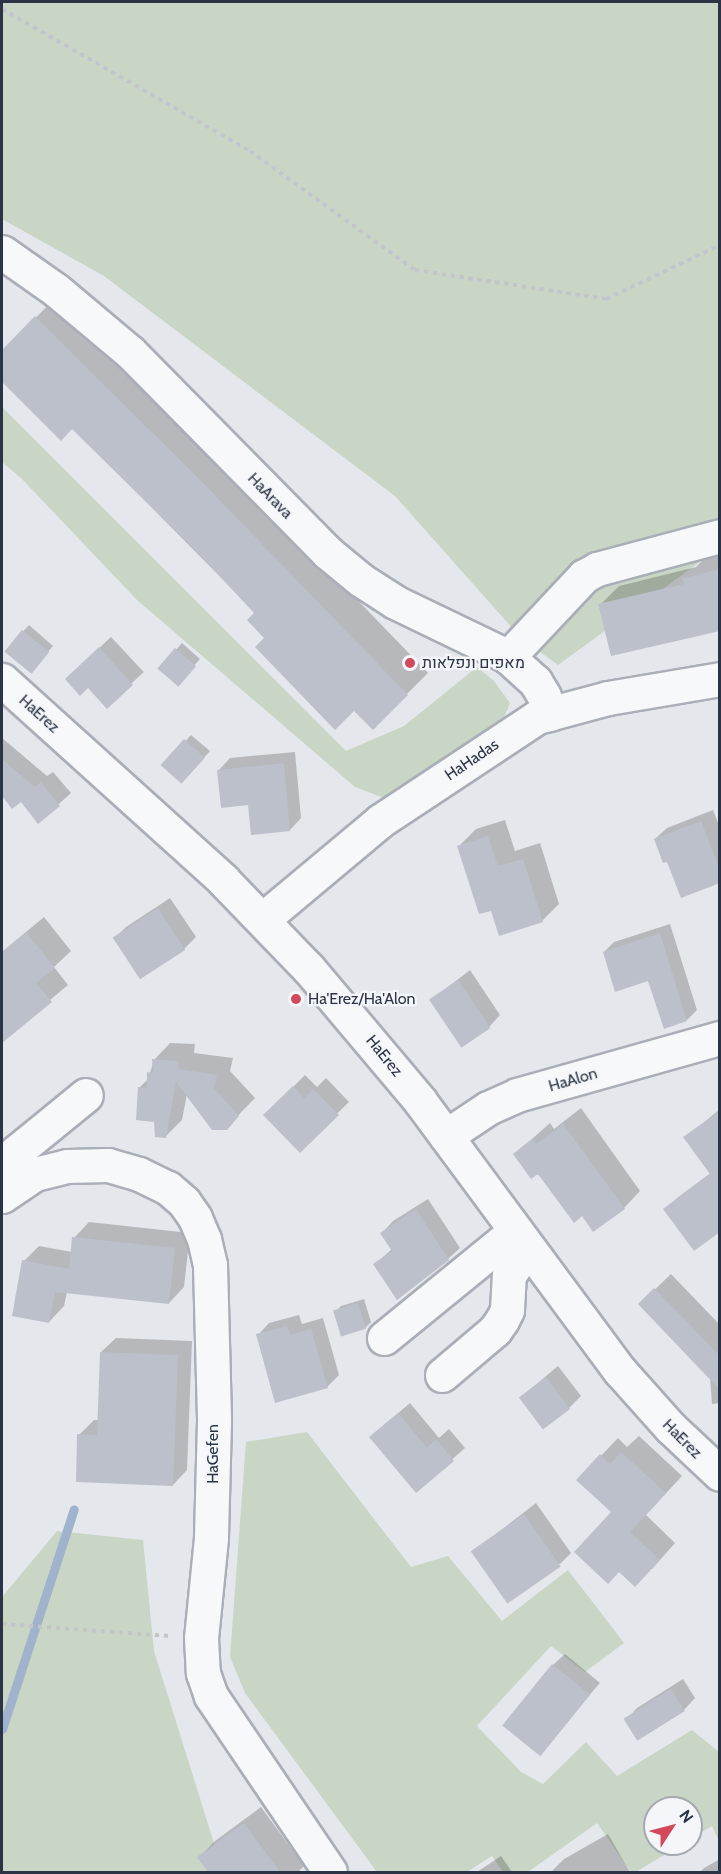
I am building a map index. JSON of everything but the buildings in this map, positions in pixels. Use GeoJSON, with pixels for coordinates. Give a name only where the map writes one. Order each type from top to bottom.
{"type":"FeatureCollection","features":[{"type":"Feature","properties":{"kind":"street","name":"HaArava"},"geometry":{"type":"LineString","coordinates":[[2,252],[82,310],[130,352],[292,519],[361,580],[412,612],[508,657],[535,681],[547,704],[549,714]]}},
{"type":"Feature","properties":{"kind":"street"},"geometry":{"type":"LineString","coordinates":[[508,657],[584,576],[597,568],[720,536]]}},
{"type":"Feature","properties":{"kind":"street","name":"HaHadas"},"geometry":{"type":"LineString","coordinates":[[263,919],[380,821],[537,717],[608,698],[720,679]]}},
{"type":"Feature","properties":{"kind":"street","name":"HaErez"},"geometry":{"type":"LineString","coordinates":[[2,680],[263,919],[366,1033],[446,1136],[620,1371],[671,1428],[720,1474]]}},
{"type":"Feature","properties":{"kind":"street","name":"HaAlon"},"geometry":{"type":"LineString","coordinates":[[446,1136],[502,1101],[716,1045]]}},
{"type":"Feature","properties":{"kind":"street"},"geometry":{"type":"LineString","coordinates":[[10,1191],[10,1169],[16,1152],[86,1095]]}},
{"type":"Feature","properties":{"kind":"street","name":"HaGefen"},"geometry":{"type":"LineString","coordinates":[[10,1191],[35,1174],[67,1166],[108,1165],[139,1174],[168,1188],[184,1202],[195,1218],[204,1239],[210,1265],[213,1477],[201,1638],[203,1673],[211,1696],[330,1872]]}},
{"type":"Feature","properties":{"kind":"street"},"geometry":{"type":"LineString","coordinates":[[384,1338],[521,1239]]}},
{"type":"Feature","properties":{"kind":"street"},"geometry":{"type":"LineString","coordinates":[[442,1375],[495,1330],[502,1320],[507,1310],[509,1275],[521,1239]]}},
{"type":"Feature","properties":{"kind":"path"},"geometry":{"type":"LineString","coordinates":[[2,9],[250,151],[415,270],[606,299],[720,245]]}},
{"type":"Feature","properties":{"kind":"path"},"geometry":{"type":"LineString","coordinates":[[2,1624],[201,1638]]}},
{"type":"Feature","properties":{"kind":"green space"},"geometry":{"type":"Polygon","coordinates":[[[2,2],[719,2],[719,548],[558,665],[522,639],[395,496],[104,276],[2,219],[2,2]]]}},
{"type":"Feature","properties":{"kind":"green space"},"geometry":{"type":"Polygon","coordinates":[[[2,407],[346,751],[404,726],[477,667],[494,681],[510,703],[503,720],[384,798],[355,787],[137,600],[22,479],[2,462],[2,407]]]}},
{"type":"Feature","properties":{"kind":"green space"},"geometry":{"type":"Polygon","coordinates":[[[307,1432],[411,1567],[448,1556],[502,1621],[568,1570],[624,1643],[585,1672],[551,1646],[477,1726],[521,1772],[543,1784],[586,1742],[617,1776],[692,1730],[719,1752],[719,1841],[712,1826],[703,1831],[703,1796],[643,1796],[643,1856],[662,1856],[636,1872],[631,1872],[597,1823],[528,1872],[503,1872],[492,1856],[467,1872],[377,1872],[245,1693],[230,1657],[246,1442],[307,1432]]]}},
{"type":"Feature","properties":{"kind":"green space"},"geometry":{"type":"Polygon","coordinates":[[[57,1531],[143,1540],[154,1651],[223,1872],[2,1872],[2,1597],[57,1531]]]}},
{"type":"Feature","properties":{"kind":"waterway"},"geometry":{"type":"LineString","coordinates":[[2,1729],[74,1509]]}},
{"type":"Feature","properties":{"kind":"place","name":"מאפים ונפלאות"},"geometry":{"type":"Point","coordinates":[410,663]}},
{"type":"Feature","properties":{"kind":"place","name":"Ha'Erez/Ha'Alon"},"geometry":{"type":"Point","coordinates":[296,999]}}]}
